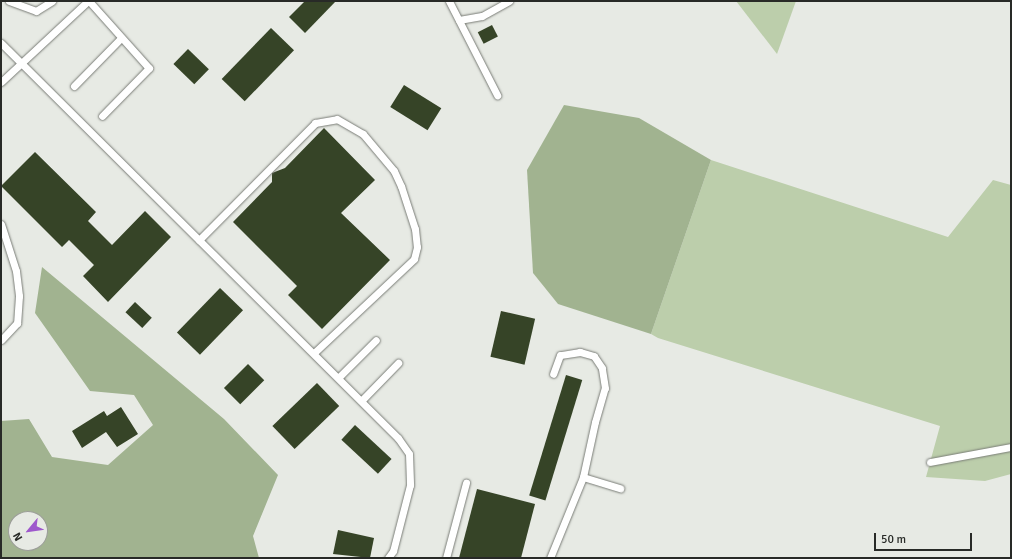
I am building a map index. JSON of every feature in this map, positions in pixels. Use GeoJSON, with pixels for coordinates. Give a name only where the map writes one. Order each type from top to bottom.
{"type":"FeatureCollection","features":[{"type":"Feature","properties":{"kind":"lane"},"geometry":{"type":"LineString","coordinates":[[9,1],[36,11],[52,1]]}},
{"type":"Feature","properties":{"kind":"lane"},"geometry":{"type":"LineString","coordinates":[[1,82],[89,1],[149,68],[102,116]]}},
{"type":"Feature","properties":{"kind":"lane"},"geometry":{"type":"LineString","coordinates":[[449,1],[497,95]]}},
{"type":"Feature","properties":{"kind":"lane"},"geometry":{"type":"LineString","coordinates":[[459,20],[482,16],[509,1]]}},
{"type":"Feature","properties":{"kind":"lane"},"geometry":{"type":"LineString","coordinates":[[74,86],[121,38]]}},
{"type":"Feature","properties":{"kind":"lane"},"geometry":{"type":"LineString","coordinates":[[1,43],[339,377],[398,438],[409,454],[410,484],[393,551],[388,558]]}},
{"type":"Feature","properties":{"kind":"lane"},"geometry":{"type":"LineString","coordinates":[[199,240],[315,123],[337,119],[363,134],[394,171],[401,186],[415,229],[417,247],[414,259],[314,353]]}},
{"type":"Feature","properties":{"kind":"lane"},"geometry":{"type":"LineString","coordinates":[[1,224],[16,271],[20,296],[17,323],[1,340]]}},
{"type":"Feature","properties":{"kind":"lane"},"geometry":{"type":"LineString","coordinates":[[339,377],[376,340]]}},
{"type":"Feature","properties":{"kind":"lane"},"geometry":{"type":"LineString","coordinates":[[550,558],[583,477],[595,422],[606,388],[602,368],[594,356],[580,352],[560,355],[553,374]]}},
{"type":"Feature","properties":{"kind":"lane"},"geometry":{"type":"LineString","coordinates":[[362,400],[398,363]]}},
{"type":"Feature","properties":{"kind":"lane"},"geometry":{"type":"LineString","coordinates":[[930,462],[1011,447]]}},
{"type":"Feature","properties":{"kind":"lane"},"geometry":{"type":"LineString","coordinates":[[583,477],[620,488]]}},
{"type":"Feature","properties":{"kind":"lane"},"geometry":{"type":"LineString","coordinates":[[446,558],[466,483]]}},
{"type":"Feature","properties":{"kind":"green space"},"geometry":{"type":"Polygon","coordinates":[[[736,1],[796,1],[777,54],[736,1]]]}},
{"type":"Feature","properties":{"kind":"green space"},"geometry":{"type":"Polygon","coordinates":[[[564,105],[639,118],[711,160],[651,334],[558,304],[533,273],[527,170],[564,105]]]}},
{"type":"Feature","properties":{"kind":"green space"},"geometry":{"type":"Polygon","coordinates":[[[711,160],[948,237],[993,180],[1011,185],[1011,474],[985,481],[926,477],[940,426],[658,338],[651,334],[711,160]]]}},
{"type":"Feature","properties":{"kind":"green space"},"geometry":{"type":"Polygon","coordinates":[[[42,267],[224,419],[278,475],[253,536],[259,558],[1,558],[1,421],[29,419],[52,457],[108,465],[153,425],[134,395],[90,391],[35,313],[42,267]]]}},
{"type":"Feature","properties":{"kind":"building"},"geometry":{"type":"Polygon","coordinates":[[[305,1],[336,1],[305,33],[289,17],[305,1]]]}},
{"type":"Feature","properties":{"kind":"building"},"geometry":{"type":"Polygon","coordinates":[[[492,25],[498,37],[484,44],[478,32],[492,25]]]}},
{"type":"Feature","properties":{"kind":"building"},"geometry":{"type":"Polygon","coordinates":[[[271,28],[294,50],[245,101],[222,79],[271,28]]]}},
{"type":"Feature","properties":{"kind":"building"},"geometry":{"type":"Polygon","coordinates":[[[188,49],[209,69],[194,84],[173,64],[188,49]]]}},
{"type":"Feature","properties":{"kind":"building"},"geometry":{"type":"Polygon","coordinates":[[[404,85],[441,108],[428,130],[390,107],[404,85]]]}},
{"type":"Feature","properties":{"kind":"building"},"geometry":{"type":"Polygon","coordinates":[[[324,128],[375,180],[341,213],[390,260],[322,329],[288,295],[297,286],[233,222],[272,182],[272,173],[285,168],[324,128]]]}},
{"type":"Feature","properties":{"kind":"building"},"geometry":{"type":"Polygon","coordinates":[[[35,152],[96,212],[88,221],[112,245],[145,211],[171,237],[108,302],[83,276],[94,265],[69,240],[62,247],[1,186],[35,152]]]}},
{"type":"Feature","properties":{"kind":"building"},"geometry":{"type":"Polygon","coordinates":[[[220,288],[243,310],[200,355],[177,333],[220,288]]]}},
{"type":"Feature","properties":{"kind":"building"},"geometry":{"type":"Polygon","coordinates":[[[135,302],[152,318],[142,328],[125,312],[135,302]]]}},
{"type":"Feature","properties":{"kind":"building"},"geometry":{"type":"Polygon","coordinates":[[[501,311],[535,319],[525,365],[490,357],[501,311]]]}},
{"type":"Feature","properties":{"kind":"building"},"geometry":{"type":"Polygon","coordinates":[[[248,364],[264,380],[240,404],[224,388],[248,364]]]}},
{"type":"Feature","properties":{"kind":"building"},"geometry":{"type":"Polygon","coordinates":[[[566,375],[582,380],[545,500],[529,495],[566,375]]]}},
{"type":"Feature","properties":{"kind":"building"},"geometry":{"type":"Polygon","coordinates":[[[317,383],[339,406],[295,449],[272,426],[317,383]]]}},
{"type":"Feature","properties":{"kind":"building"},"geometry":{"type":"Polygon","coordinates":[[[121,407],[138,434],[117,447],[106,432],[82,448],[72,431],[104,411],[107,416],[121,407]]]}},
{"type":"Feature","properties":{"kind":"building"},"geometry":{"type":"Polygon","coordinates":[[[355,425],[392,459],[378,474],[341,440],[355,425]]]}},
{"type":"Feature","properties":{"kind":"building"},"geometry":{"type":"Polygon","coordinates":[[[477,489],[535,504],[521,558],[459,558],[477,489]]]}},
{"type":"Feature","properties":{"kind":"building"},"geometry":{"type":"Polygon","coordinates":[[[338,530],[374,538],[370,558],[333,554],[338,530]]]}}]}
